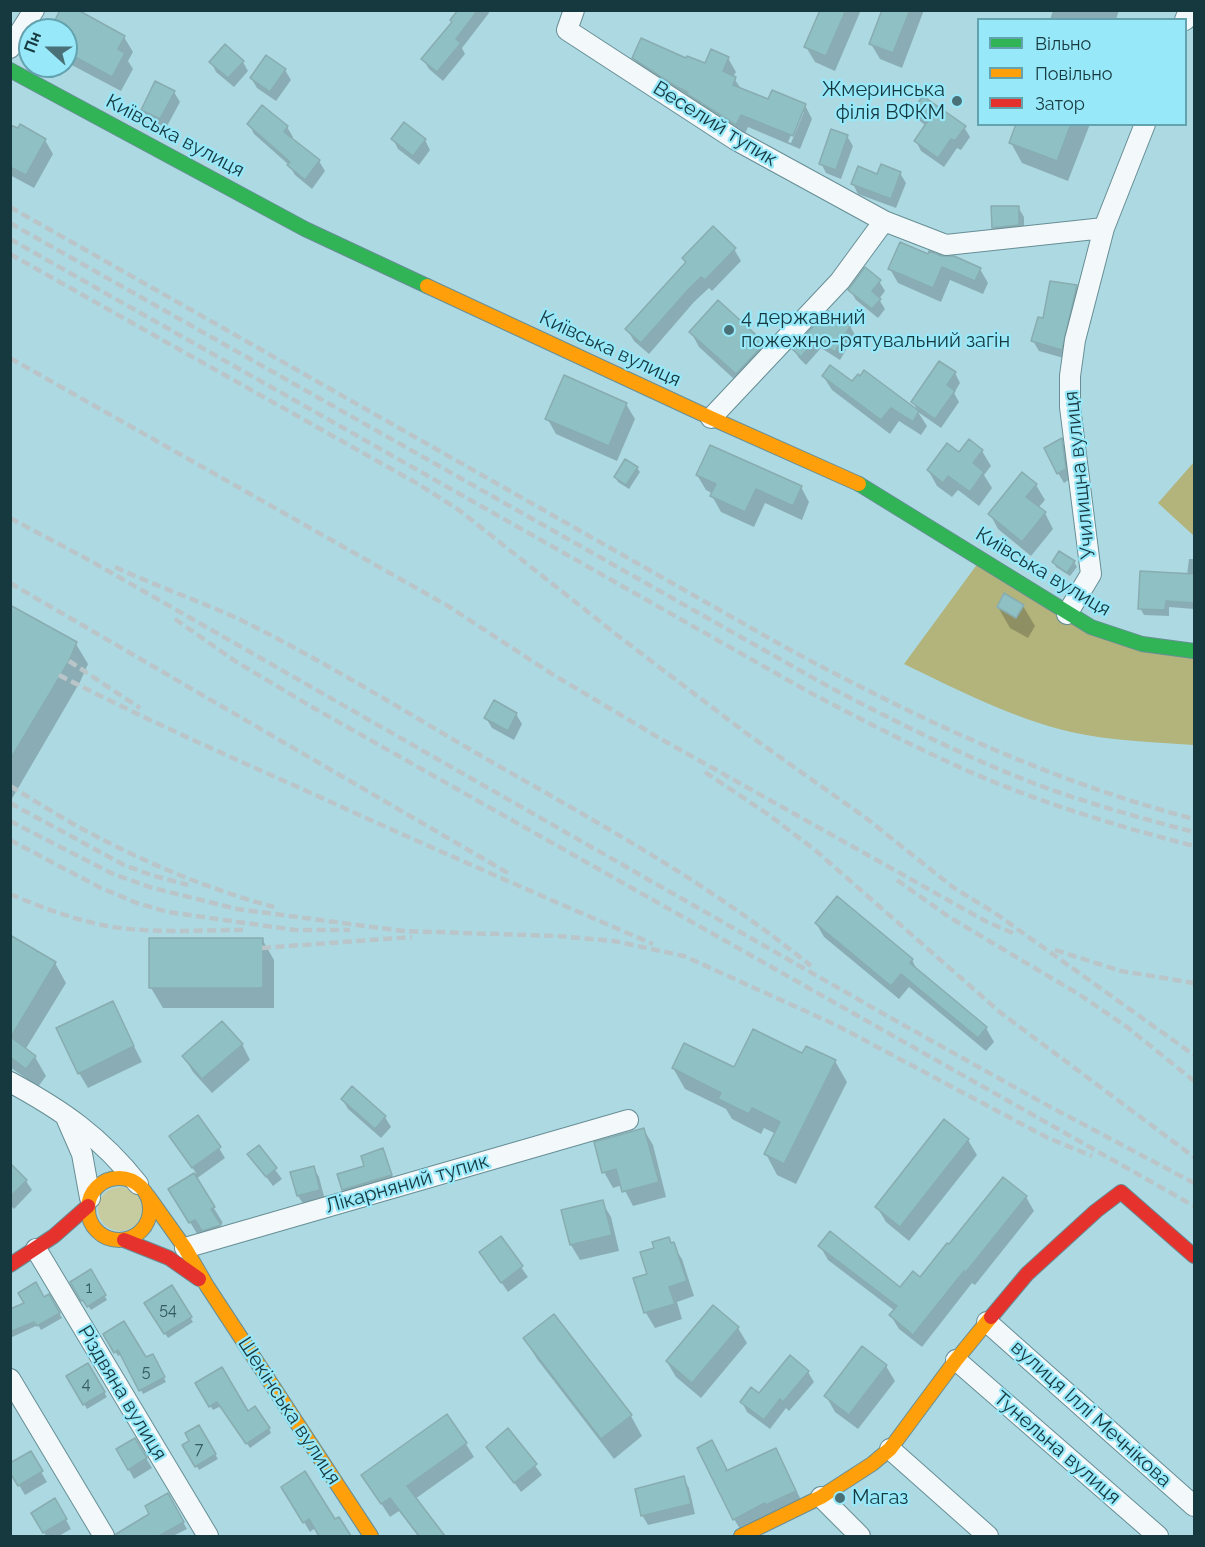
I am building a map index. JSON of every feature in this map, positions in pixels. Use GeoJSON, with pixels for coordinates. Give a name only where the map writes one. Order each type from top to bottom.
{"type":"FeatureCollection","features":[{"type":"Feature","properties":{"kind":"street"},"geometry":{"type":"LineString","coordinates":[[10,48],[34,10]]}},
{"type":"Feature","properties":{"kind":"street","name":"Веселий тупик"},"geometry":{"type":"LineString","coordinates":[[574,10],[567,30],[736,140],[884,221]]}},
{"type":"Feature","properties":{"kind":"street","name":"Київська вулиця"},"geometry":{"type":"LineString","coordinates":[[10,70],[305,229],[711,418],[876,492],[1091,627],[1120,639],[1151,647],[1194,651]]}},
{"type":"Feature","properties":{"kind":"street","name":"Училищна вулиця"},"geometry":{"type":"LineString","coordinates":[[1067,614],[1091,574],[1070,407],[1070,376],[1075,340],[1104,228],[1143,126]]}},
{"type":"Feature","properties":{"kind":"street"},"geometry":{"type":"LineString","coordinates":[[711,418],[840,281],[884,221],[946,244],[1104,228]]}},
{"type":"Feature","properties":{"kind":"street","name":"Шекінська вулиця"},"geometry":{"type":"LineString","coordinates":[[10,1082],[64,1112],[104,1145],[143,1190],[185,1248],[207,1286],[371,1536]]}},
{"type":"Feature","properties":{"kind":"street"},"geometry":{"type":"LineString","coordinates":[[64,1112],[82,1154],[91,1222],[95,1229],[108,1239]]}},
{"type":"Feature","properties":{"kind":"street","name":"Лікарняний тупик"},"geometry":{"type":"LineString","coordinates":[[185,1248],[628,1120]]}},
{"type":"Feature","properties":{"kind":"street"},"geometry":{"type":"LineString","coordinates":[[10,1265],[72,1222],[89,1202],[99,1185],[114,1178],[123,1178],[143,1190],[151,1212],[149,1221],[139,1233],[124,1240],[84,1240]]}},
{"type":"Feature","properties":{"kind":"street"},"geometry":{"type":"LineString","coordinates":[[741,1536],[821,1497],[872,1464],[890,1449],[956,1360],[1027,1274],[1096,1210],[1121,1192],[1194,1256]]}},
{"type":"Feature","properties":{"kind":"street","name":"Шекінська вулиця"},"geometry":{"type":"LineString","coordinates":[[124,1240],[169,1258],[207,1286]]}},
{"type":"Feature","properties":{"kind":"street"},"geometry":{"type":"LineString","coordinates":[[36,1249],[68,1242]]}},
{"type":"Feature","properties":{"kind":"street","name":"Різдвяна вулиця"},"geometry":{"type":"LineString","coordinates":[[36,1249],[208,1536]]}},
{"type":"Feature","properties":{"kind":"street","name":"вулиця Іллі Мечнікова"},"geometry":{"type":"LineString","coordinates":[[987,1322],[1194,1506]]}},
{"type":"Feature","properties":{"kind":"street","name":"Тунельна вулиця"},"geometry":{"type":"LineString","coordinates":[[956,1360],[1158,1536]]}},
{"type":"Feature","properties":{"kind":"street"},"geometry":{"type":"LineString","coordinates":[[10,1379],[104,1536]]}},
{"type":"Feature","properties":{"kind":"street"},"geometry":{"type":"LineString","coordinates":[[890,1449],[988,1536]]}},
{"type":"Feature","properties":{"kind":"street"},"geometry":{"type":"LineString","coordinates":[[821,1497],[860,1536]]}},
{"type":"Feature","properties":{"kind":"green space"},"geometry":{"type":"Polygon","coordinates":[[[1194,462],[1194,536],[1158,503],[1194,462]]]}},
{"type":"Feature","properties":{"kind":"green space"},"geometry":{"type":"Polygon","coordinates":[[[981,559],[1067,614],[1194,651],[1194,745],[1101,737],[1049,726],[986,702],[904,664],[981,559]]]}},
{"type":"Feature","properties":{"kind":"green space"},"geometry":{"type":"Polygon","coordinates":[[[120,1187],[135,1194],[142,1209],[135,1224],[120,1231],[105,1224],[98,1209],[105,1194],[120,1187]]]}},
{"type":"Feature","properties":{"kind":"building"},"geometry":{"type":"Polygon","coordinates":[[[60,10],[78,10],[125,36],[118,49],[125,53],[112,77],[78,59],[78,18],[56,18],[60,10]]]}},
{"type":"Feature","properties":{"kind":"building"},"geometry":{"type":"Polygon","coordinates":[[[458,10],[478,10],[456,39],[461,43],[437,72],[421,59],[452,22],[450,20],[458,10]]]}},
{"type":"Feature","properties":{"kind":"building"},"geometry":{"type":"Polygon","coordinates":[[[820,10],[846,10],[826,56],[804,47],[820,10]]]}},
{"type":"Feature","properties":{"kind":"building"},"geometry":{"type":"Polygon","coordinates":[[[882,10],[910,10],[893,53],[869,44],[882,10]]]}},
{"type":"Feature","properties":{"kind":"building"},"geometry":{"type":"Polygon","coordinates":[[[641,38],[686,58],[687,56],[705,63],[711,49],[729,57],[723,71],[736,77],[733,85],[768,99],[772,90],[806,104],[793,136],[741,115],[736,125],[687,94],[688,92],[632,58],[641,38]]]}},
{"type":"Feature","properties":{"kind":"building"},"geometry":{"type":"Polygon","coordinates":[[[225,44],[244,61],[228,78],[209,62],[225,44]]]}},
{"type":"Feature","properties":{"kind":"building"},"geometry":{"type":"Polygon","coordinates":[[[266,55],[286,69],[270,92],[250,78],[266,55]]]}},
{"type":"Feature","properties":{"kind":"building"},"geometry":{"type":"Polygon","coordinates":[[[155,81],[175,91],[160,119],[141,110],[155,81]]]}},
{"type":"Feature","properties":{"kind":"building"},"geometry":{"type":"Polygon","coordinates":[[[923,96],[966,126],[955,141],[951,139],[938,158],[914,141],[927,122],[912,111],[923,96]]]}},
{"type":"Feature","properties":{"kind":"building"},"geometry":{"type":"Polygon","coordinates":[[[262,105],[288,126],[284,132],[320,160],[305,180],[287,165],[290,162],[247,124],[262,105]]]}},
{"type":"Feature","properties":{"kind":"building"},"geometry":{"type":"Polygon","coordinates":[[[404,122],[426,139],[413,156],[391,139],[404,122]]]}},
{"type":"Feature","properties":{"kind":"building"},"geometry":{"type":"Polygon","coordinates":[[[20,124],[46,139],[26,175],[10,167],[10,125],[18,128],[20,124]]]}},
{"type":"Feature","properties":{"kind":"building"},"geometry":{"type":"Polygon","coordinates":[[[1015,126],[1070,126],[1057,161],[1009,143],[1015,126]]]}},
{"type":"Feature","properties":{"kind":"building"},"geometry":{"type":"Polygon","coordinates":[[[831,129],[848,135],[836,170],[819,164],[831,129]]]}},
{"type":"Feature","properties":{"kind":"building"},"geometry":{"type":"Polygon","coordinates":[[[881,164],[901,172],[891,199],[851,184],[858,166],[877,174],[881,164]]]}},
{"type":"Feature","properties":{"kind":"building"},"geometry":{"type":"Polygon","coordinates":[[[991,206],[1019,206],[1019,225],[992,228],[991,206]]]}},
{"type":"Feature","properties":{"kind":"building"},"geometry":{"type":"Polygon","coordinates":[[[713,226],[736,248],[705,280],[701,277],[688,290],[641,343],[625,329],[686,262],[682,258],[713,226]]]}},
{"type":"Feature","properties":{"kind":"building"},"geometry":{"type":"Polygon","coordinates":[[[900,242],[928,254],[929,251],[942,256],[954,256],[981,268],[975,281],[942,267],[933,288],[888,269],[900,242]]]}},
{"type":"Feature","properties":{"kind":"building"},"geometry":{"type":"Polygon","coordinates":[[[865,267],[881,280],[872,291],[881,299],[872,309],[848,290],[865,267]]]}},
{"type":"Feature","properties":{"kind":"building"},"geometry":{"type":"Polygon","coordinates":[[[1050,281],[1077,285],[1062,350],[1031,341],[1038,317],[1043,318],[1050,281]]]}},
{"type":"Feature","properties":{"kind":"building"},"geometry":{"type":"Polygon","coordinates":[[[718,300],[765,343],[736,374],[689,332],[718,300]]]}},
{"type":"Feature","properties":{"kind":"building"},"geometry":{"type":"Polygon","coordinates":[[[828,311],[851,325],[835,352],[815,340],[801,357],[792,349],[828,311]]]}},
{"type":"Feature","properties":{"kind":"building"},"geometry":{"type":"Polygon","coordinates":[[[939,361],[956,372],[947,385],[955,391],[935,419],[911,402],[939,361]]]}},
{"type":"Feature","properties":{"kind":"building"},"geometry":{"type":"Polygon","coordinates":[[[830,365],[852,381],[864,370],[919,411],[913,422],[891,408],[881,420],[822,376],[830,365]]]}},
{"type":"Feature","properties":{"kind":"building"},"geometry":{"type":"Polygon","coordinates":[[[564,375],[627,403],[609,446],[545,419],[564,375]]]}},
{"type":"Feature","properties":{"kind":"building"},"geometry":{"type":"Polygon","coordinates":[[[1062,438],[1066,469],[1057,474],[1044,448],[1062,438]]]}},
{"type":"Feature","properties":{"kind":"building"},"geometry":{"type":"Polygon","coordinates":[[[969,439],[983,450],[973,463],[984,472],[970,492],[948,476],[943,483],[927,470],[947,443],[959,452],[969,439]]]}},
{"type":"Feature","properties":{"kind":"building"},"geometry":{"type":"Polygon","coordinates":[[[710,445],[802,486],[793,506],[756,489],[745,512],[710,496],[716,484],[696,475],[710,445]]]}},
{"type":"Feature","properties":{"kind":"building"},"geometry":{"type":"Polygon","coordinates":[[[625,459],[638,467],[626,485],[614,477],[625,459]]]}},
{"type":"Feature","properties":{"kind":"building"},"geometry":{"type":"Polygon","coordinates":[[[1022,472],[1037,484],[1026,497],[1046,512],[1022,542],[988,514],[1022,472]]]}},
{"type":"Feature","properties":{"kind":"building"},"geometry":{"type":"Polygon","coordinates":[[[1059,551],[1075,561],[1067,573],[1052,562],[1059,551]]]}},
{"type":"Feature","properties":{"kind":"building"},"geometry":{"type":"Polygon","coordinates":[[[1140,571],[1194,574],[1194,603],[1166,601],[1165,610],[1138,609],[1140,571]]]}},
{"type":"Feature","properties":{"kind":"building"},"geometry":{"type":"Polygon","coordinates":[[[1004,593],[1024,605],[1016,618],[997,607],[1004,593]]]}},
{"type":"Feature","properties":{"kind":"building"},"geometry":{"type":"Polygon","coordinates":[[[10,605],[77,642],[69,661],[10,760],[10,605]]]}},
{"type":"Feature","properties":{"kind":"building"},"geometry":{"type":"Polygon","coordinates":[[[494,700],[517,713],[508,731],[484,718],[494,700]]]}},
{"type":"Feature","properties":{"kind":"building"},"geometry":{"type":"Polygon","coordinates":[[[837,896],[913,959],[910,963],[987,1027],[978,1038],[901,974],[891,986],[815,923],[837,896]]]}},
{"type":"Feature","properties":{"kind":"building"},"geometry":{"type":"Polygon","coordinates":[[[10,935],[56,962],[11,1037],[36,1056],[26,1069],[10,1057],[10,935]]]}},
{"type":"Feature","properties":{"kind":"building"},"geometry":{"type":"Polygon","coordinates":[[[149,938],[263,938],[263,988],[149,988],[149,938]]]}},
{"type":"Feature","properties":{"kind":"building"},"geometry":{"type":"Polygon","coordinates":[[[113,1001],[134,1046],[78,1074],[56,1028],[113,1001]]]}},
{"type":"Feature","properties":{"kind":"building"},"geometry":{"type":"Polygon","coordinates":[[[222,1021],[243,1044],[202,1079],[182,1056],[222,1021]]]}},
{"type":"Feature","properties":{"kind":"building"},"geometry":{"type":"Polygon","coordinates":[[[753,1029],[802,1053],[806,1046],[836,1060],[784,1164],[764,1154],[780,1122],[752,1108],[749,1114],[718,1099],[721,1093],[672,1068],[684,1043],[734,1067],[753,1029]]]}},
{"type":"Feature","properties":{"kind":"building"},"geometry":{"type":"Polygon","coordinates":[[[352,1086],[386,1116],[375,1129],[341,1099],[352,1086]]]}},
{"type":"Feature","properties":{"kind":"building"},"geometry":{"type":"Polygon","coordinates":[[[198,1115],[221,1147],[192,1168],[169,1136],[198,1115]]]}},
{"type":"Feature","properties":{"kind":"building"},"geometry":{"type":"Polygon","coordinates":[[[944,1119],[969,1139],[900,1227],[875,1207],[944,1119]]]}},
{"type":"Feature","properties":{"kind":"building"},"geometry":{"type":"Polygon","coordinates":[[[644,1128],[659,1182],[622,1192],[616,1169],[602,1173],[594,1142],[644,1128]]]}},
{"type":"Feature","properties":{"kind":"building"},"geometry":{"type":"Polygon","coordinates":[[[259,1145],[277,1168],[266,1177],[247,1154],[259,1145]]]}},
{"type":"Feature","properties":{"kind":"building"},"geometry":{"type":"Polygon","coordinates":[[[383,1148],[392,1175],[342,1190],[337,1174],[364,1166],[361,1156],[383,1148]]]}},
{"type":"Feature","properties":{"kind":"building"},"geometry":{"type":"Polygon","coordinates":[[[10,1163],[27,1180],[10,1197],[10,1163]]]}},
{"type":"Feature","properties":{"kind":"building"},"geometry":{"type":"Polygon","coordinates":[[[314,1166],[320,1190],[297,1196],[290,1172],[314,1166]]]}},
{"type":"Feature","properties":{"kind":"building"},"geometry":{"type":"Polygon","coordinates":[[[194,1173],[215,1207],[211,1209],[221,1225],[202,1231],[195,1220],[189,1223],[168,1189],[194,1173]]]}},
{"type":"Feature","properties":{"kind":"building"},"geometry":{"type":"Polygon","coordinates":[[[1003,1177],[1027,1196],[913,1335],[889,1315],[897,1306],[818,1246],[830,1231],[900,1287],[913,1271],[920,1277],[1003,1177]]]}},
{"type":"Feature","properties":{"kind":"building"},"geometry":{"type":"Polygon","coordinates":[[[603,1200],[612,1235],[570,1245],[561,1210],[603,1200]]]}},
{"type":"Feature","properties":{"kind":"building"},"geometry":{"type":"Polygon","coordinates":[[[501,1236],[523,1266],[501,1283],[479,1252],[501,1236]]]}},
{"type":"Feature","properties":{"kind":"building"},"geometry":{"type":"Polygon","coordinates":[[[669,1237],[671,1243],[674,1242],[687,1281],[669,1287],[675,1304],[644,1313],[633,1278],[647,1274],[640,1252],[654,1248],[652,1242],[669,1237]]]}},
{"type":"Feature","properties":{"kind":"building"},"geometry":{"type":"Polygon","coordinates":[[[91,1269],[106,1295],[87,1307],[70,1282],[91,1269]]]}},
{"type":"Feature","properties":{"kind":"building"},"geometry":{"type":"Polygon","coordinates":[[[36,1282],[44,1297],[49,1294],[60,1313],[37,1326],[34,1322],[10,1332],[10,1309],[24,1303],[18,1293],[36,1282]]]}},
{"type":"Feature","properties":{"kind":"building"},"geometry":{"type":"Polygon","coordinates":[[[172,1285],[192,1317],[164,1334],[144,1303],[172,1285]]]}},
{"type":"Feature","properties":{"kind":"building"},"geometry":{"type":"Polygon","coordinates":[[[713,1305],[739,1327],[692,1383],[666,1361],[713,1305]]]}},
{"type":"Feature","properties":{"kind":"building"},"geometry":{"type":"Polygon","coordinates":[[[554,1314],[632,1415],[601,1439],[523,1338],[554,1314]]]}},
{"type":"Feature","properties":{"kind":"building"},"geometry":{"type":"Polygon","coordinates":[[[124,1321],[146,1357],[153,1354],[165,1377],[139,1391],[118,1350],[114,1353],[103,1334],[124,1321]]]}},
{"type":"Feature","properties":{"kind":"building"},"geometry":{"type":"Polygon","coordinates":[[[862,1346],[887,1365],[849,1415],[824,1396],[862,1346]]]}},
{"type":"Feature","properties":{"kind":"building"},"geometry":{"type":"Polygon","coordinates":[[[790,1355],[809,1371],[783,1402],[780,1399],[764,1420],[740,1402],[751,1387],[759,1393],[790,1355]]]}},
{"type":"Feature","properties":{"kind":"building"},"geometry":{"type":"Polygon","coordinates":[[[88,1363],[105,1392],[83,1405],[66,1376],[88,1363]]]}},
{"type":"Feature","properties":{"kind":"building"},"geometry":{"type":"Polygon","coordinates":[[[222,1367],[248,1411],[255,1406],[270,1428],[246,1444],[217,1402],[209,1407],[195,1383],[222,1367]]]}},
{"type":"Feature","properties":{"kind":"building"},"geometry":{"type":"Polygon","coordinates":[[[447,1414],[467,1443],[407,1486],[445,1536],[419,1536],[390,1498],[381,1504],[361,1475],[447,1414]]]}},
{"type":"Feature","properties":{"kind":"building"},"geometry":{"type":"Polygon","coordinates":[[[199,1425],[216,1454],[195,1467],[182,1445],[189,1441],[185,1433],[199,1425]]]}},
{"type":"Feature","properties":{"kind":"building"},"geometry":{"type":"Polygon","coordinates":[[[508,1428],[537,1464],[514,1483],[486,1447],[508,1428]]]}},
{"type":"Feature","properties":{"kind":"building"},"geometry":{"type":"Polygon","coordinates":[[[135,1438],[147,1458],[128,1470],[116,1449],[135,1438]]]}},
{"type":"Feature","properties":{"kind":"building"},"geometry":{"type":"Polygon","coordinates":[[[712,1440],[726,1471],[776,1448],[796,1491],[766,1505],[765,1503],[733,1520],[697,1448],[712,1440]]]}},
{"type":"Feature","properties":{"kind":"building"},"geometry":{"type":"Polygon","coordinates":[[[31,1451],[43,1471],[18,1486],[10,1473],[10,1463],[31,1451]]]}},
{"type":"Feature","properties":{"kind":"building"},"geometry":{"type":"Polygon","coordinates":[[[305,1471],[335,1519],[339,1517],[351,1536],[319,1536],[309,1519],[303,1523],[281,1487],[305,1471]]]}},
{"type":"Feature","properties":{"kind":"building"},"geometry":{"type":"Polygon","coordinates":[[[684,1476],[691,1504],[641,1516],[635,1489],[684,1476]]]}},
{"type":"Feature","properties":{"kind":"building"},"geometry":{"type":"Polygon","coordinates":[[[168,1493],[184,1522],[159,1536],[116,1536],[149,1514],[145,1506],[168,1493]]]}},
{"type":"Feature","properties":{"kind":"building"},"geometry":{"type":"Polygon","coordinates":[[[55,1498],[67,1519],[43,1533],[31,1513],[55,1498]]]}},
{"type":"Feature","properties":{"kind":"railway"},"geometry":{"type":"LineString","coordinates":[[10,207],[783,646],[882,698],[983,745],[1035,766],[1140,804],[1194,819]]}},
{"type":"Feature","properties":{"kind":"railway"},"geometry":{"type":"LineString","coordinates":[[10,223],[856,701],[1007,773],[1113,810],[1194,832]]}},
{"type":"Feature","properties":{"kind":"railway"},"geometry":{"type":"LineString","coordinates":[[10,239],[809,692],[871,724],[977,775],[1030,796],[1112,823],[1194,846]]}},
{"type":"Feature","properties":{"kind":"railway"},"geometry":{"type":"LineString","coordinates":[[10,254],[418,484],[459,510],[617,635],[746,733],[866,818],[954,888],[995,913],[1194,1055]]}},
{"type":"Feature","properties":{"kind":"railway"},"geometry":{"type":"LineString","coordinates":[[10,358],[448,606],[552,674],[661,739],[987,922],[1013,933]]}},
{"type":"Feature","properties":{"kind":"railway"},"geometry":{"type":"LineString","coordinates":[[10,518],[89,560],[882,1013],[1043,1103],[1194,1183]]}},
{"type":"Feature","properties":{"kind":"railway"},"geometry":{"type":"LineString","coordinates":[[115,567],[245,622],[338,672],[655,857],[735,909],[811,966]]}},
{"type":"Feature","properties":{"kind":"railway"},"geometry":{"type":"LineString","coordinates":[[10,583],[508,873]]}},
{"type":"Feature","properties":{"kind":"railway"},"geometry":{"type":"LineString","coordinates":[[175,619],[235,661],[312,707],[1194,1206]]}},
{"type":"Feature","properties":{"kind":"railway"},"geometry":{"type":"LineString","coordinates":[[69,661],[140,708]]}},
{"type":"Feature","properties":{"kind":"railway"},"geometry":{"type":"LineString","coordinates":[[59,675],[121,706],[439,851],[653,944]]}},
{"type":"Feature","properties":{"kind":"railway"},"geometry":{"type":"LineString","coordinates":[[705,772],[769,815],[815,850],[1001,1013],[1194,1157]]}},
{"type":"Feature","properties":{"kind":"railway"},"geometry":{"type":"LineString","coordinates":[[10,786],[80,828],[134,855],[203,884],[274,907]]}},
{"type":"Feature","properties":{"kind":"railway"},"geometry":{"type":"LineString","coordinates":[[10,803],[124,865],[188,885]]}},
{"type":"Feature","properties":{"kind":"railway"},"geometry":{"type":"LineString","coordinates":[[10,821],[113,874],[153,888],[237,909],[403,931],[557,936],[614,941],[684,956],[836,1025],[1048,1138],[1092,1156]]}},
{"type":"Feature","properties":{"kind":"railway"},"geometry":{"type":"LineString","coordinates":[[10,840],[101,888],[137,903],[168,912],[295,930],[350,930]]}},
{"type":"Feature","properties":{"kind":"railway"},"geometry":{"type":"LineString","coordinates":[[897,880],[949,917],[1080,995],[1127,1027],[1194,1081]]}},
{"type":"Feature","properties":{"kind":"railway"},"geometry":{"type":"LineString","coordinates":[[10,894],[67,916],[119,928],[172,931],[244,930]]}},
{"type":"Feature","properties":{"kind":"railway"},"geometry":{"type":"LineString","coordinates":[[262,948],[412,937]]}},
{"type":"Feature","properties":{"kind":"railway"},"geometry":{"type":"LineString","coordinates":[[1055,950],[1121,971],[1194,983]]}},
{"type":"Feature","properties":{"kind":"traffic: fast"},"geometry":{"type":"LineString","coordinates":[[10,70],[305,229],[427,286]]}},
{"type":"Feature","properties":{"kind":"traffic: fast"},"geometry":{"type":"LineString","coordinates":[[859,484],[1091,627],[1142,644],[1194,651]]}},
{"type":"Feature","properties":{"kind":"traffic: slow"},"geometry":{"type":"LineString","coordinates":[[427,286],[859,484]]}},
{"type":"Feature","properties":{"kind":"traffic: slow"},"geometry":{"type":"LineString","coordinates":[[113,1178],[125,1178],[141,1187],[148,1197],[150,1209],[148,1221],[141,1231],[125,1240],[113,1240],[102,1235],[93,1226],[88,1215],[88,1203],[93,1192],[102,1183],[113,1178]]}},
{"type":"Feature","properties":{"kind":"traffic: slow"},"geometry":{"type":"LineString","coordinates":[[148,1196],[185,1248],[207,1286],[371,1536]]}},
{"type":"Feature","properties":{"kind":"traffic: slow"},"geometry":{"type":"LineString","coordinates":[[741,1536],[821,1497],[872,1464],[890,1449],[991,1317]]}},
{"type":"Feature","properties":{"kind":"traffic: jam"},"geometry":{"type":"LineString","coordinates":[[991,1317],[1027,1274],[1096,1211],[1121,1192],[1194,1256]]}},
{"type":"Feature","properties":{"kind":"traffic: jam"},"geometry":{"type":"LineString","coordinates":[[10,1265],[54,1236],[88,1206]]}},
{"type":"Feature","properties":{"kind":"traffic: jam"},"geometry":{"type":"LineString","coordinates":[[124,1240],[169,1258],[199,1279]]}},
{"type":"Feature","properties":{"kind":"place","name":"Жмеринська філія ВФКМ"},"geometry":{"type":"Point","coordinates":[957,101]}},
{"type":"Feature","properties":{"kind":"place","name":"4 державний пожежно-рятувальний загін"},"geometry":{"type":"Point","coordinates":[729,330]}},
{"type":"Feature","properties":{"kind":"place","name":"Магаз"},"geometry":{"type":"Point","coordinates":[840,1498]}}]}
